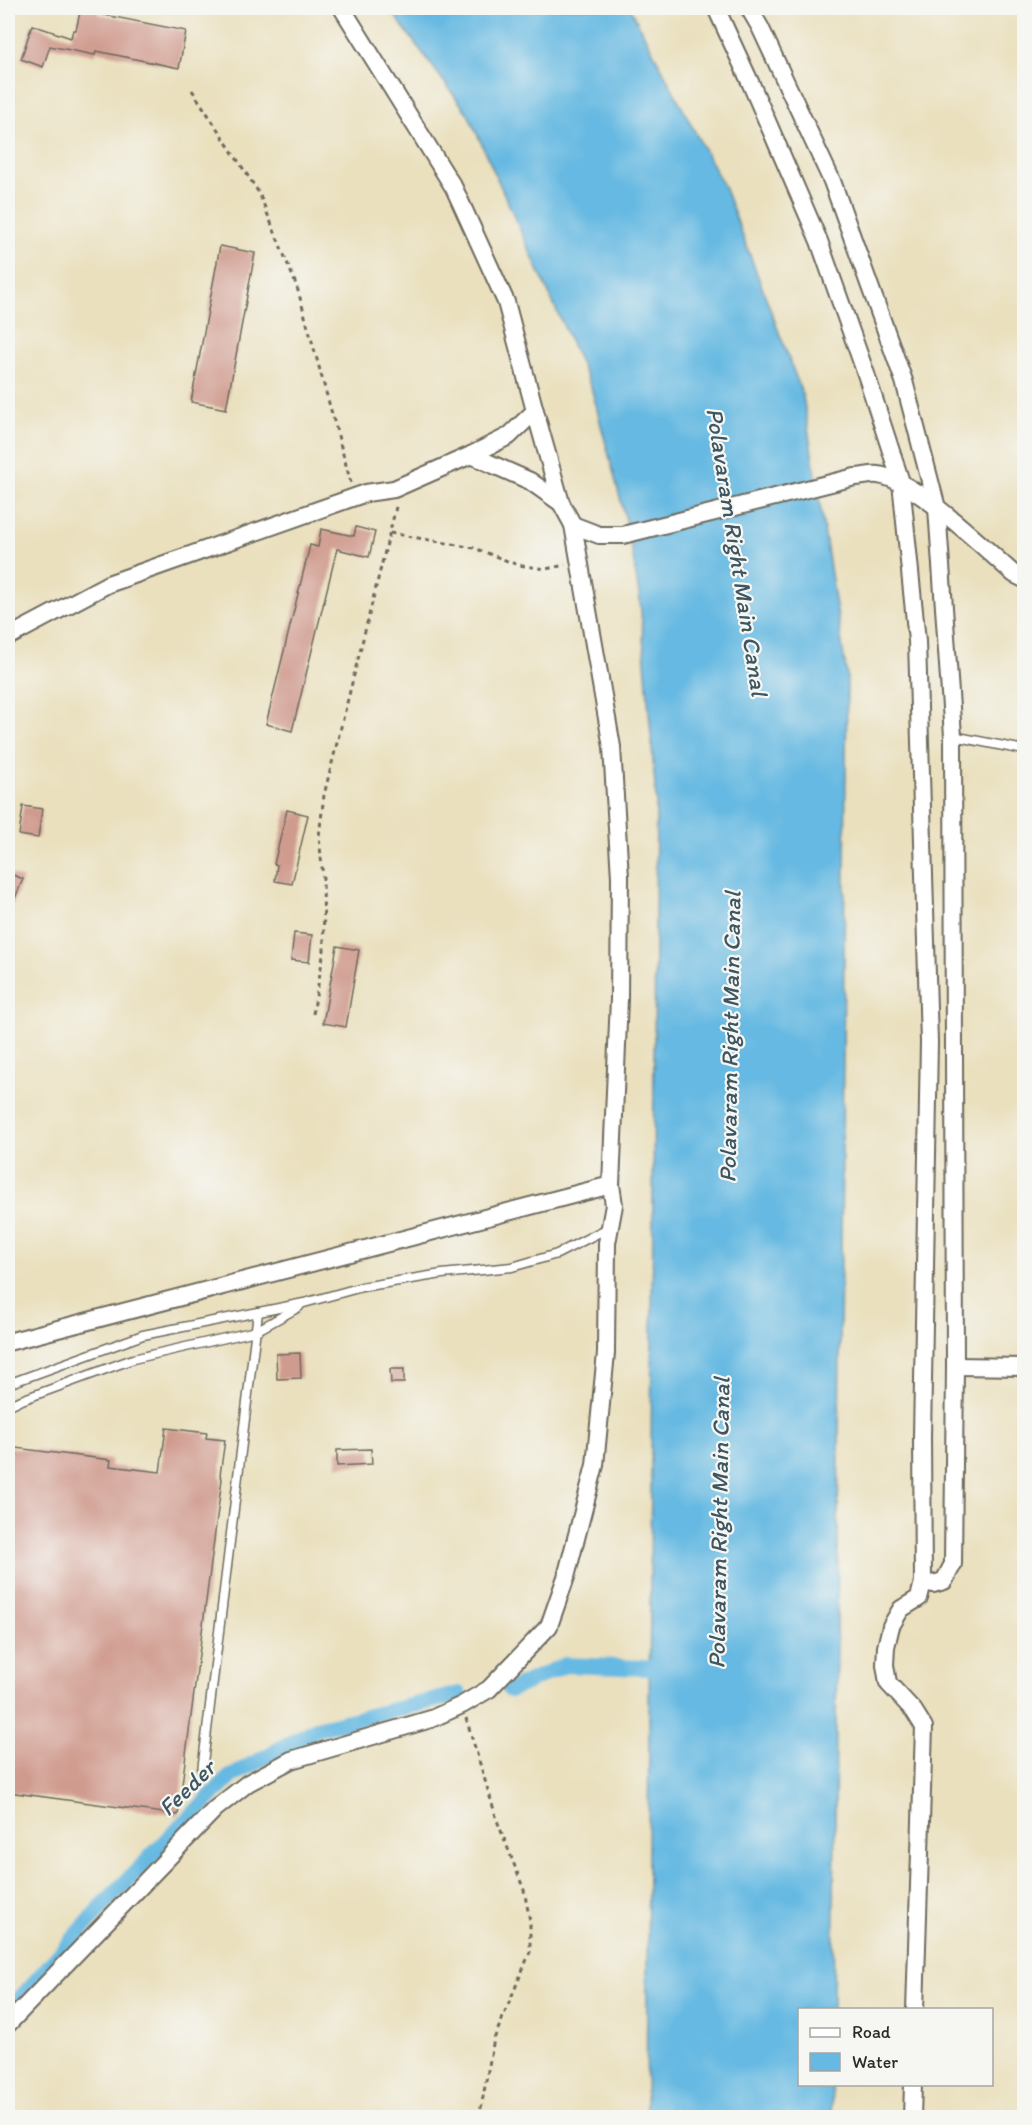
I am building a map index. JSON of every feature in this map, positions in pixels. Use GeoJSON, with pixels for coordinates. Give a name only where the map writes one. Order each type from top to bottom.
{"type":"FeatureCollection","features":[{"type":"Feature","properties":{"kind":"street"},"geometry":{"type":"LineString","coordinates":[[8,2024],[215,1809],[248,1783],[291,1760],[431,1719],[462,1705],[489,1689],[549,1626],[566,1577],[595,1465],[606,1353],[607,1243],[614,1205],[611,1185],[620,999],[620,877],[612,747],[573,525],[561,503],[506,302],[454,188],[342,8]]}},
{"type":"Feature","properties":{"kind":"street"},"geometry":{"type":"LineString","coordinates":[[716,8],[819,241],[901,482],[917,641],[929,1042],[922,1437],[923,1582],[920,1598],[901,1609],[891,1626],[885,1665],[888,1683],[914,1711],[924,1727],[915,2008]]}},
{"type":"Feature","properties":{"kind":"street"},"geometry":{"type":"LineString","coordinates":[[749,8],[765,37],[832,181],[904,381],[937,508],[953,736],[955,1366],[953,1564],[944,1581],[933,1584],[923,1582]]}},
{"type":"Feature","properties":{"kind":"street"},"geometry":{"type":"LineString","coordinates":[[8,638],[108,584],[366,493],[394,489],[509,436],[535,411]]}},
{"type":"Feature","properties":{"kind":"street"},"geometry":{"type":"LineString","coordinates":[[471,455],[530,481],[561,503]]}},
{"type":"Feature","properties":{"kind":"street"},"geometry":{"type":"LineString","coordinates":[[573,525],[599,535],[623,535],[855,477],[878,475],[901,482],[937,508],[1014,574],[1024,579]]}},
{"type":"Feature","properties":{"kind":"street"},"geometry":{"type":"LineString","coordinates":[[8,1342],[611,1185]]}},
{"type":"Feature","properties":{"kind":"street"},"geometry":{"type":"LineString","coordinates":[[955,1366],[1024,1367]]}},
{"type":"Feature","properties":{"kind":"street"},"geometry":{"type":"LineString","coordinates":[[912,2118],[913,2086]]}},
{"type":"Feature","properties":{"kind":"lane"},"geometry":{"type":"LineString","coordinates":[[953,736],[1024,750]]}},
{"type":"Feature","properties":{"kind":"lane"},"geometry":{"type":"LineString","coordinates":[[8,1384],[143,1335],[304,1304],[362,1287],[442,1274],[512,1267],[557,1254],[611,1226]]}},
{"type":"Feature","properties":{"kind":"lane"},"geometry":{"type":"LineString","coordinates":[[8,1405],[133,1359],[256,1330],[304,1304]]}},
{"type":"Feature","properties":{"kind":"lane"},"geometry":{"type":"LineString","coordinates":[[202,1771],[258,1312]]}},
{"type":"Feature","properties":{"kind":"path"},"geometry":{"type":"LineString","coordinates":[[192,90],[259,192],[297,287],[355,498]]}},
{"type":"Feature","properties":{"kind":"path"},"geometry":{"type":"LineString","coordinates":[[313,1014],[324,950],[323,878],[318,836],[324,795],[397,505],[394,489]]}},
{"type":"Feature","properties":{"kind":"path"},"geometry":{"type":"LineString","coordinates":[[390,533],[474,548],[518,565],[546,569],[579,561]]}},
{"type":"Feature","properties":{"kind":"path"},"geometry":{"type":"LineString","coordinates":[[462,1705],[498,1822],[524,1890],[530,1921],[530,1952],[494,2039],[479,2118]]}},
{"type":"Feature","properties":{"kind":"water","name":"Polavaram Right Main Canal"},"geometry":{"type":"Polygon","coordinates":[[[389,8],[630,8],[725,189],[803,396],[847,676],[833,2008],[798,2008],[798,2086],[832,2086],[831,2117],[646,2117],[656,798],[640,600],[628,528],[591,387],[468,114],[389,8]]]}},
{"type":"Feature","properties":{"kind":"building"},"geometry":{"type":"Polygon","coordinates":[[[81,8],[99,11],[99,14],[186,31],[179,68],[96,51],[95,55],[50,46],[43,67],[21,59],[32,25],[71,38],[73,30],[76,30],[81,8]]]}},
{"type":"Feature","properties":{"kind":"building"},"geometry":{"type":"Polygon","coordinates":[[[220,246],[255,253],[226,409],[191,402],[220,246]]]}},
{"type":"Feature","properties":{"kind":"building"},"geometry":{"type":"Polygon","coordinates":[[[356,527],[375,532],[369,557],[337,549],[292,731],[266,724],[310,545],[318,547],[321,529],[354,536],[356,527]]]}},
{"type":"Feature","properties":{"kind":"building"},"geometry":{"type":"Polygon","coordinates":[[[23,806],[42,809],[38,838],[19,835],[23,806]]]}},
{"type":"Feature","properties":{"kind":"building"},"geometry":{"type":"Polygon","coordinates":[[[287,810],[308,815],[292,884],[275,881],[277,865],[274,864],[287,810]]]}},
{"type":"Feature","properties":{"kind":"building"},"geometry":{"type":"Polygon","coordinates":[[[8,873],[23,879],[8,915],[8,873]]]}},
{"type":"Feature","properties":{"kind":"building"},"geometry":{"type":"Polygon","coordinates":[[[294,933],[312,935],[309,962],[291,960],[294,933]]]}},
{"type":"Feature","properties":{"kind":"building"},"geometry":{"type":"Polygon","coordinates":[[[337,946],[359,950],[346,1027],[323,1023],[337,946]]]}},
{"type":"Feature","properties":{"kind":"building"},"geometry":{"type":"Polygon","coordinates":[[[300,1353],[301,1378],[277,1379],[276,1354],[300,1353]]]}},
{"type":"Feature","properties":{"kind":"building"},"geometry":{"type":"Polygon","coordinates":[[[390,1369],[404,1369],[404,1383],[391,1383],[390,1369]]]}},
{"type":"Feature","properties":{"kind":"building"},"geometry":{"type":"Polygon","coordinates":[[[166,1428],[207,1433],[206,1438],[225,1440],[220,1475],[222,1479],[178,1815],[8,1792],[8,1447],[111,1460],[110,1466],[160,1472],[166,1428]]]}},
{"type":"Feature","properties":{"kind":"building"},"geometry":{"type":"Polygon","coordinates":[[[371,1449],[372,1464],[337,1466],[337,1450],[371,1449]]]}},
{"type":"Feature","properties":{"kind":"waterway","name":"Feeder"},"geometry":{"type":"LineString","coordinates":[[510,1690],[565,1665],[671,1669]]}},
{"type":"Feature","properties":{"kind":"waterway","name":"Feeder"},"geometry":{"type":"LineString","coordinates":[[8,2012],[108,1900],[231,1776],[316,1729],[459,1694]]}}]}
